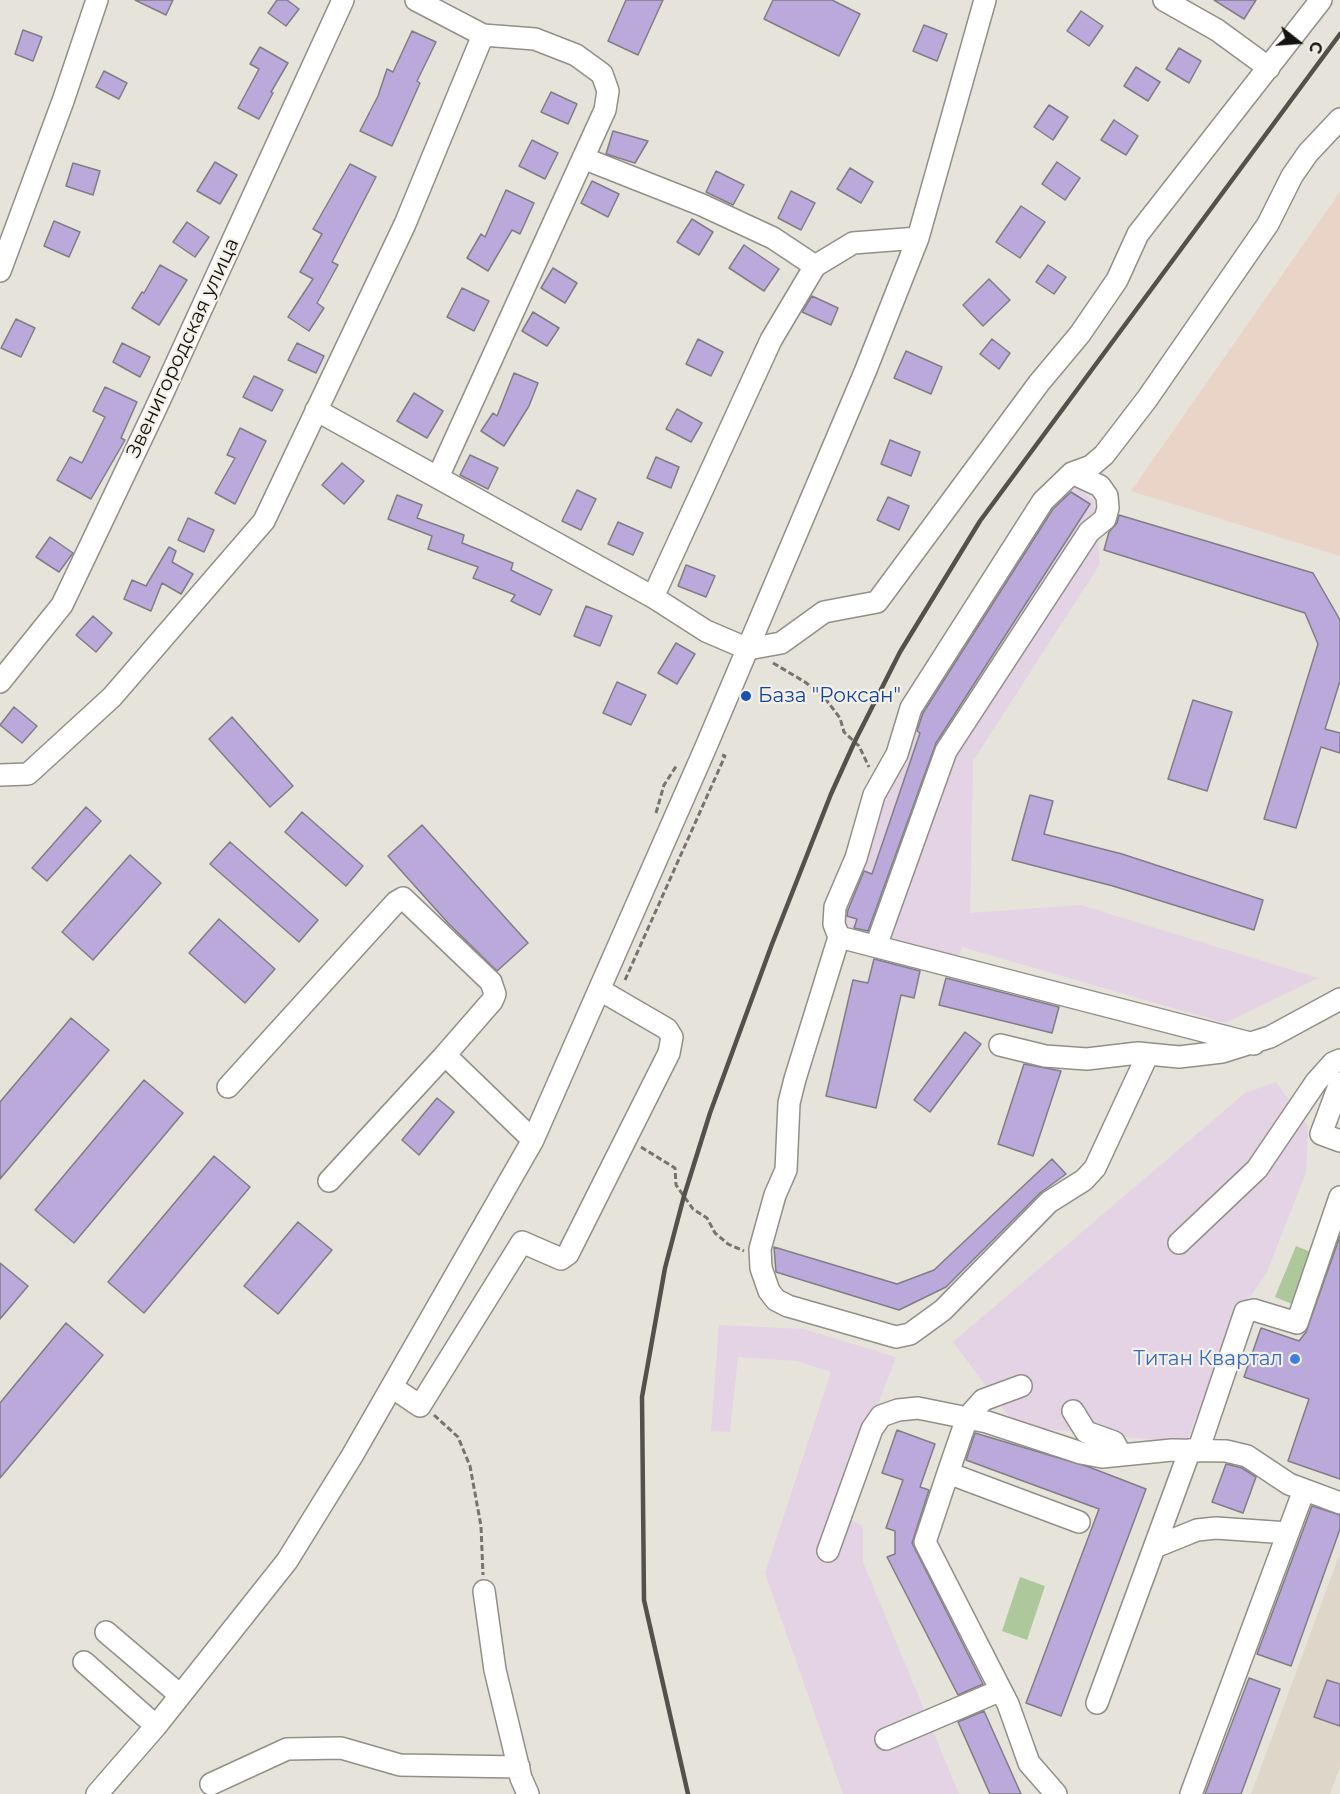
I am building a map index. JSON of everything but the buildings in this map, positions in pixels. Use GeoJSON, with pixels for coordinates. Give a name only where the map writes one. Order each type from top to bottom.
{"type":"FeatureCollection","features":[{"type":"Feature","properties":{"kind":"street"},"geometry":{"type":"LineString","coordinates":[[0,271],[63,101],[97,0]]}},
{"type":"Feature","properties":{"kind":"street","name":"Звенигородская улица"},"geometry":{"type":"LineString","coordinates":[[0,682],[62,605],[150,421],[343,0]]}},
{"type":"Feature","properties":{"kind":"street"},"geometry":{"type":"LineString","coordinates":[[416,0],[483,35],[535,39],[576,55],[602,74],[608,92],[605,110],[584,158],[438,477]]}},
{"type":"Feature","properties":{"kind":"street"},"geometry":{"type":"LineString","coordinates":[[97,1794],[156,1726],[287,1561],[392,1388],[533,1140],[748,649],[918,238],[985,0]]}},
{"type":"Feature","properties":{"kind":"street"},"geometry":{"type":"LineString","coordinates":[[1164,0],[1217,30],[1269,68]]}},
{"type":"Feature","properties":{"kind":"street"},"geometry":{"type":"LineString","coordinates":[[316,410],[653,597],[706,631],[748,649],[781,643],[824,612],[877,603],[1039,383],[1080,334],[1116,280],[1138,234],[1321,0]]}},
{"type":"Feature","properties":{"kind":"street"},"geometry":{"type":"LineString","coordinates":[[0,775],[28,774],[112,697],[186,615],[264,521],[405,224],[483,35]]}},
{"type":"Feature","properties":{"kind":"street"},"geometry":{"type":"LineString","coordinates":[[1148,1054],[1095,1168],[1084,1180],[1049,1203],[943,1310],[910,1334],[896,1337],[788,1306],[776,1300],[769,1291],[760,1260],[760,1249],[766,1225],[786,1170],[789,1103],[839,937],[834,924],[836,907],[881,784],[897,754],[911,708],[1043,501],[1072,473],[1091,466],[1104,455],[1147,399],[1268,224],[1292,176],[1308,153],[1340,119]]}},
{"type":"Feature","properties":{"kind":"street"},"geometry":{"type":"LineString","coordinates":[[584,158],[702,205],[774,238],[815,266]]}},
{"type":"Feature","properties":{"kind":"street"},"geometry":{"type":"LineString","coordinates":[[653,597],[771,339],[815,266],[853,243],[918,238]]}},
{"type":"Feature","properties":{"kind":"street"},"geometry":{"type":"LineString","coordinates":[[876,946],[946,751],[1089,532],[1105,519],[1108,508],[1107,496],[1100,486],[1072,473]]}},
{"type":"Feature","properties":{"kind":"street"},"geometry":{"type":"LineString","coordinates":[[228,1087],[396,902],[403,898],[491,982],[495,994],[446,1055],[329,1181]]}},
{"type":"Feature","properties":{"kind":"street"},"geometry":{"type":"LineString","coordinates":[[839,937],[1254,1044]]}},
{"type":"Feature","properties":{"kind":"street"},"geometry":{"type":"LineString","coordinates":[[392,1388],[420,1406],[522,1242],[561,1259],[568,1254],[669,1053],[672,1037],[667,1029],[600,990]]}},
{"type":"Feature","properties":{"kind":"street"},"geometry":{"type":"LineString","coordinates":[[1000,1045],[1045,1056],[1087,1059],[1148,1054],[1179,1057],[1222,1052],[1254,1044],[1340,999]]}},
{"type":"Feature","properties":{"kind":"street"},"geometry":{"type":"LineString","coordinates":[[446,1055],[533,1140]]}},
{"type":"Feature","properties":{"kind":"street"},"geometry":{"type":"LineString","coordinates":[[1179,1243],[1257,1169],[1317,1082],[1333,1063],[1340,1060]]}},
{"type":"Feature","properties":{"kind":"street"},"geometry":{"type":"LineString","coordinates":[[1340,1083],[1321,1134],[1340,1141]]}},
{"type":"Feature","properties":{"kind":"street"},"geometry":{"type":"LineString","coordinates":[[1097,1703],[1245,1312],[1254,1310],[1297,1323],[1340,1197]]}},
{"type":"Feature","properties":{"kind":"street"},"geometry":{"type":"LineString","coordinates":[[1021,1386],[983,1400],[967,1418],[925,1542],[999,1691],[1008,1704],[1029,1763],[1056,1794]]}},
{"type":"Feature","properties":{"kind":"street"},"geometry":{"type":"LineString","coordinates":[[828,1551],[872,1429],[881,1416],[898,1410],[918,1408],[967,1418],[1050,1441],[1081,1453],[1102,1457],[1194,1450],[1226,1451],[1246,1456],[1289,1484],[1340,1503]]}},
{"type":"Feature","properties":{"kind":"street"},"geometry":{"type":"LineString","coordinates":[[1073,1411],[1086,1432],[1114,1442],[1121,1455]]}},
{"type":"Feature","properties":{"kind":"street"},"geometry":{"type":"LineString","coordinates":[[948,1473],[1079,1522]]}},
{"type":"Feature","properties":{"kind":"street"},"geometry":{"type":"LineString","coordinates":[[1191,1794],[1304,1490]]}},
{"type":"Feature","properties":{"kind":"street"},"geometry":{"type":"LineString","coordinates":[[1155,1547],[1197,1530],[1216,1528],[1288,1533]]}},
{"type":"Feature","properties":{"kind":"street"},"geometry":{"type":"LineString","coordinates":[[484,1591],[495,1670],[528,1794]]}},
{"type":"Feature","properties":{"kind":"street"},"geometry":{"type":"LineString","coordinates":[[106,1632],[180,1695]]}},
{"type":"Feature","properties":{"kind":"street"},"geometry":{"type":"LineString","coordinates":[[84,1662],[156,1726]]}},
{"type":"Feature","properties":{"kind":"street"},"geometry":{"type":"LineString","coordinates":[[886,1739],[999,1691]]}},
{"type":"Feature","properties":{"kind":"street"},"geometry":{"type":"LineString","coordinates":[[211,1784],[287,1749],[341,1748],[400,1765],[519,1767]]}},
{"type":"Feature","properties":{"kind":"path"},"geometry":{"type":"LineString","coordinates":[[748,649],[789,672],[824,698],[840,718],[844,732],[859,746],[870,770],[881,784]]}},
{"type":"Feature","properties":{"kind":"path"},"geometry":{"type":"LineString","coordinates":[[627,1137],[675,1168],[676,1185],[693,1209],[707,1218],[715,1233],[728,1244],[750,1252],[760,1260]]}},
{"type":"Feature","properties":{"kind":"path"},"geometry":{"type":"LineString","coordinates":[[420,1406],[440,1419],[458,1437],[470,1466],[481,1526],[484,1591]]}},
{"type":"Feature","properties":{"kind":"shaded area"},"geometry":{"type":"Polygon","coordinates":[[[1340,192],[1340,556],[1131,491],[1340,192]]]}},
{"type":"Feature","properties":{"kind":"shaded area"},"geometry":{"type":"Polygon","coordinates":[[[1058,473],[1094,501],[1100,564],[973,761],[970,913],[1081,905],[1318,978],[1225,1023],[962,947],[956,964],[823,926],[899,717],[1058,473]]]}},
{"type":"Feature","properties":{"kind":"shaded area"},"geometry":{"type":"Polygon","coordinates":[[[1276,1082],[1308,1126],[1306,1173],[1267,1272],[1232,1324],[1186,1443],[1016,1426],[953,1342],[1245,1093],[1276,1082]]]}},
{"type":"Feature","properties":{"kind":"shaded area"},"geometry":{"type":"Polygon","coordinates":[[[719,1325],[803,1329],[896,1357],[837,1513],[863,1526],[863,1562],[959,1794],[843,1794],[765,1573],[831,1372],[797,1361],[738,1357],[730,1432],[711,1431],[719,1325]]]}},
{"type":"Feature","properties":{"kind":"shaded area"},"geometry":{"type":"Polygon","coordinates":[[[1340,1553],[1340,1767],[1330,1794],[1251,1794],[1340,1553]]]}},
{"type":"Feature","properties":{"kind":"green space"},"geometry":{"type":"Polygon","coordinates":[[[1296,1246],[1316,1254],[1297,1306],[1275,1297],[1296,1246]]]}},
{"type":"Feature","properties":{"kind":"green space"},"geometry":{"type":"Polygon","coordinates":[[[1020,1577],[1045,1586],[1027,1640],[1002,1631],[1020,1577]]]}},
{"type":"Feature","properties":{"kind":"railway"},"geometry":{"type":"LineString","coordinates":[[688,1794],[644,1600],[642,1397],[665,1268],[684,1196],[710,1113],[772,944],[831,794],[855,741],[900,652],[980,521],[1340,34]]}},
{"type":"Feature","properties":{"kind":"place","name":"База \"Роксан\""},"geometry":{"type":"Point","coordinates":[746,696]}},
{"type":"Feature","properties":{"kind":"place","name":"Титан Квартал"},"geometry":{"type":"Point","coordinates":[1295,1359]}}]}
